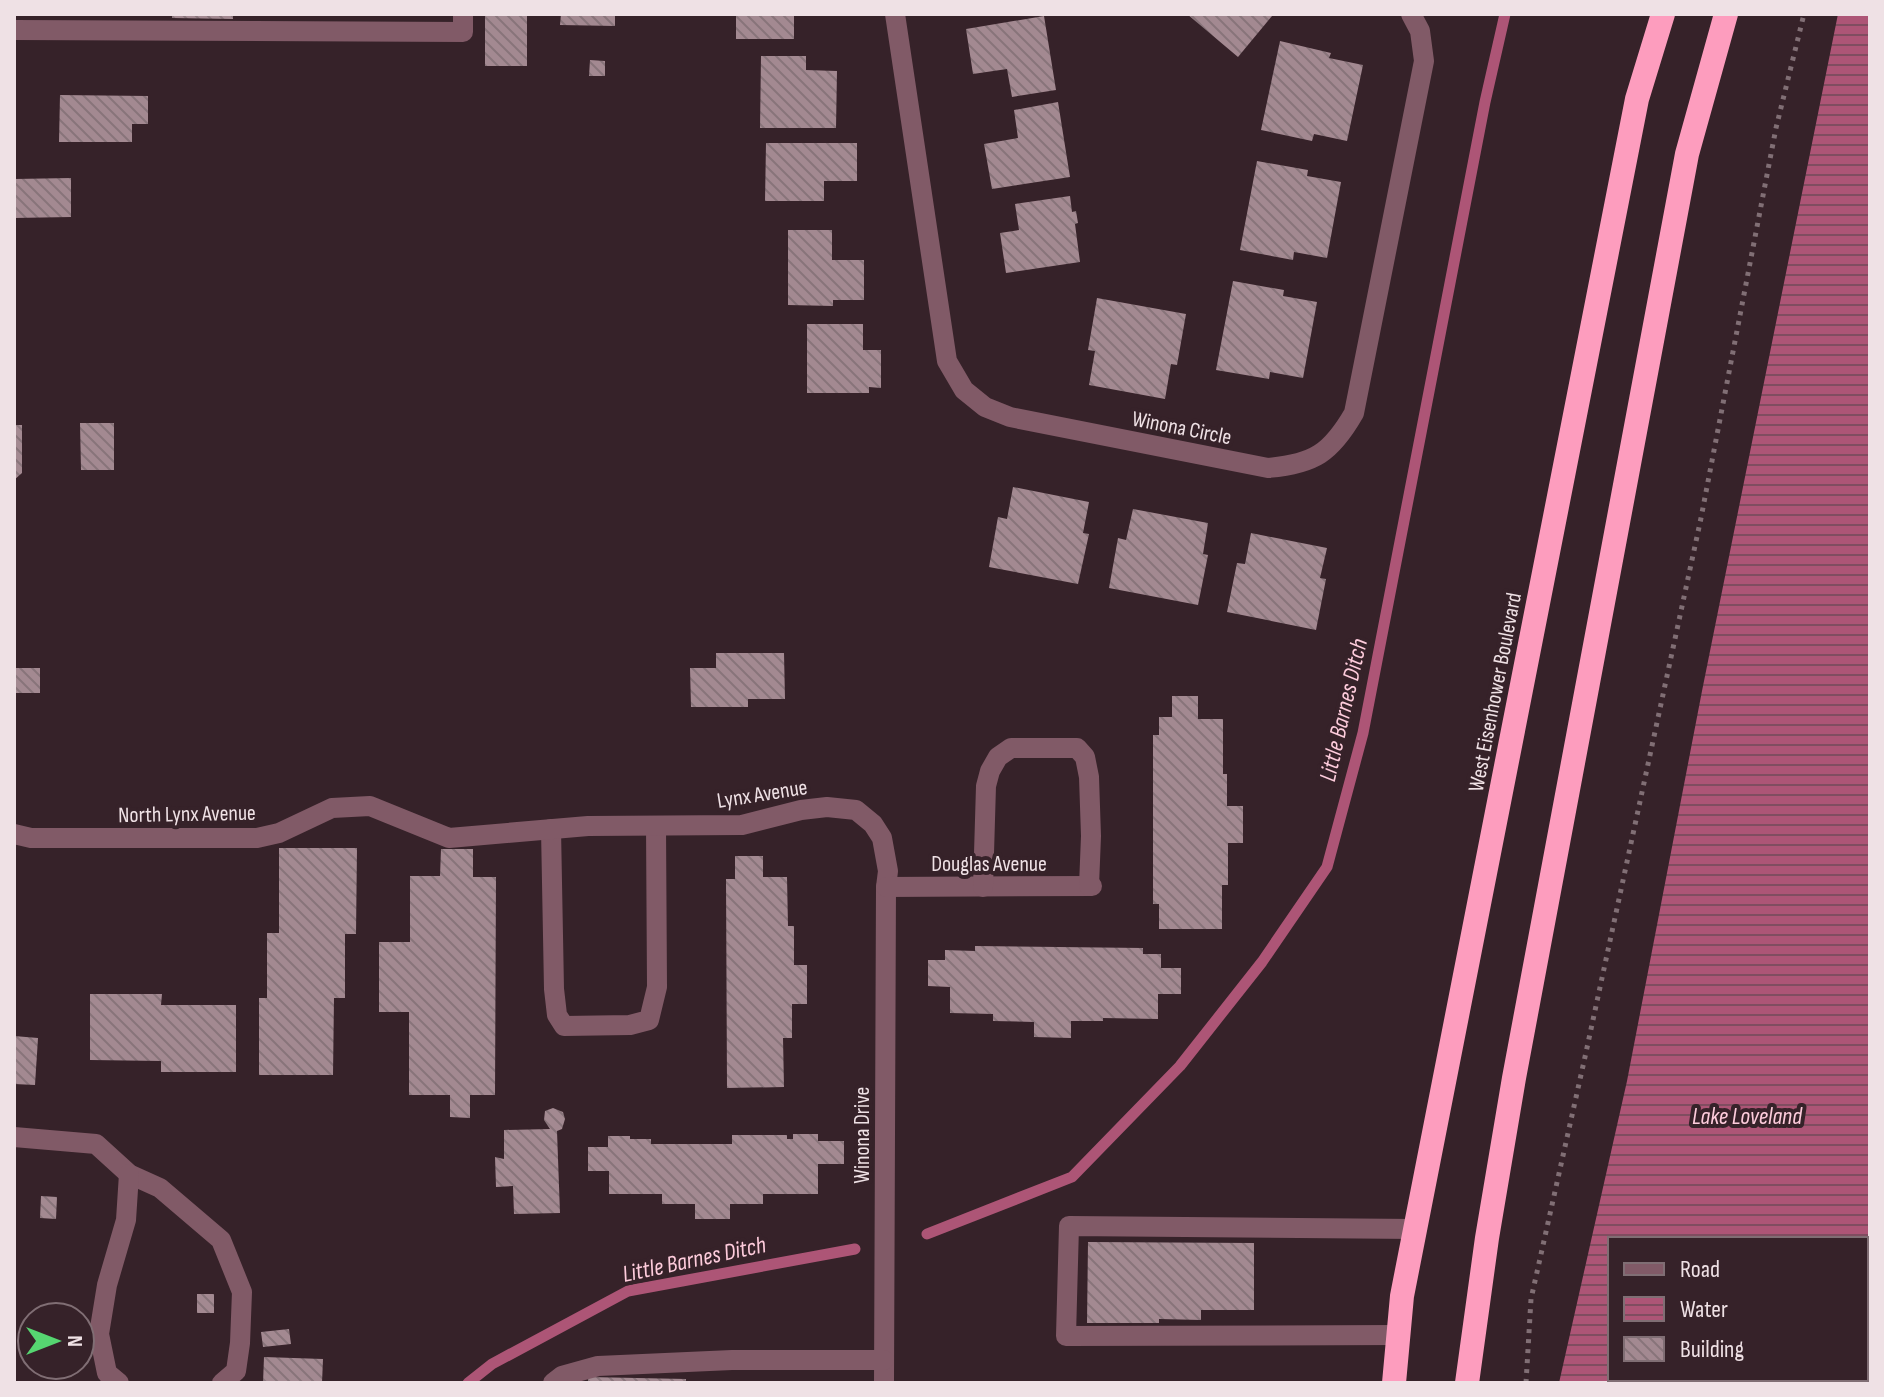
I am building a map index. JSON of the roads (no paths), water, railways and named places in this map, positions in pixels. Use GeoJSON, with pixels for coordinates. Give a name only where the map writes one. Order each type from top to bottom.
{"type":"FeatureCollection","features":[{"type":"Feature","properties":{"kind":"highway","name":"West Eisenhower Boulevard"},"geometry":{"type":"LineString","coordinates":[[1394,1383],[1402,1296],[1637,99],[1663,14]]}},
{"type":"Feature","properties":{"kind":"highway"},"geometry":{"type":"LineString","coordinates":[[1467,1383],[1514,1078],[1687,154],[1726,14]]}},
{"type":"Feature","properties":{"kind":"street"},"geometry":{"type":"LineString","coordinates":[[14,30],[463,32],[463,14]]}},
{"type":"Feature","properties":{"kind":"street","name":"Winona Circle"},"geometry":{"type":"LineString","coordinates":[[895,14],[947,361],[964,390],[985,407],[1010,417],[1268,468],[1291,466],[1316,457],[1339,438],[1354,413],[1424,61],[1420,31],[1411,14]]}},
{"type":"Feature","properties":{"kind":"street","name":"Douglas Avenue"},"geometry":{"type":"LineString","coordinates":[[886,887],[983,887],[1091,886],[1089,777],[1085,757],[1077,748],[1011,748],[998,757],[986,786],[983,887]]}},
{"type":"Feature","properties":{"kind":"street","name":"North Lynx Avenue"},"geometry":{"type":"LineString","coordinates":[[14,834],[31,838],[257,838],[279,833],[332,808],[370,806],[449,838],[588,826]]}},
{"type":"Feature","properties":{"kind":"street","name":"Lynx Avenue"},"geometry":{"type":"LineString","coordinates":[[588,826],[742,825],[801,810],[827,807],[856,810],[873,824],[882,838],[888,871],[886,887]]}},
{"type":"Feature","properties":{"kind":"street"},"geometry":{"type":"LineString","coordinates":[[551,829],[557,1015],[564,1026],[630,1025],[649,1020],[657,987],[656,826]]}},
{"type":"Feature","properties":{"kind":"street","name":"Winona Drive"},"geometry":{"type":"LineString","coordinates":[[884,1383],[886,887]]}},
{"type":"Feature","properties":{"kind":"street"},"geometry":{"type":"LineString","coordinates":[[14,1137],[96,1144],[129,1174],[160,1188],[221,1240],[242,1292],[236,1371],[222,1383]]}},
{"type":"Feature","properties":{"kind":"street"},"geometry":{"type":"LineString","coordinates":[[119,1383],[107,1373],[99,1334],[107,1285],[126,1220],[129,1174]]}},
{"type":"Feature","properties":{"kind":"street"},"geometry":{"type":"LineString","coordinates":[[1398,1335],[1066,1336],[1069,1226],[1415,1229]]}},
{"type":"Feature","properties":{"kind":"street"},"geometry":{"type":"LineString","coordinates":[[553,1383],[562,1376],[598,1366],[732,1360],[884,1360]]}},
{"type":"Feature","properties":{"kind":"water","name":"Lake Loveland"},"geometry":{"type":"Polygon","coordinates":[[[1838,14],[1870,14],[1870,1383],[1559,1383],[1627,1081],[1838,14]]]}},
{"type":"Feature","properties":{"kind":"waterway","name":"Little Barnes Ditch"},"geometry":{"type":"LineString","coordinates":[[927,1234],[1072,1177],[1180,1066],[1262,962],[1327,867],[1363,733],[1485,102],[1505,14]]}},
{"type":"Feature","properties":{"kind":"waterway","name":"Little Barnes Ditch"},"geometry":{"type":"LineString","coordinates":[[468,1383],[492,1364],[628,1291],[855,1249]]}}]}
